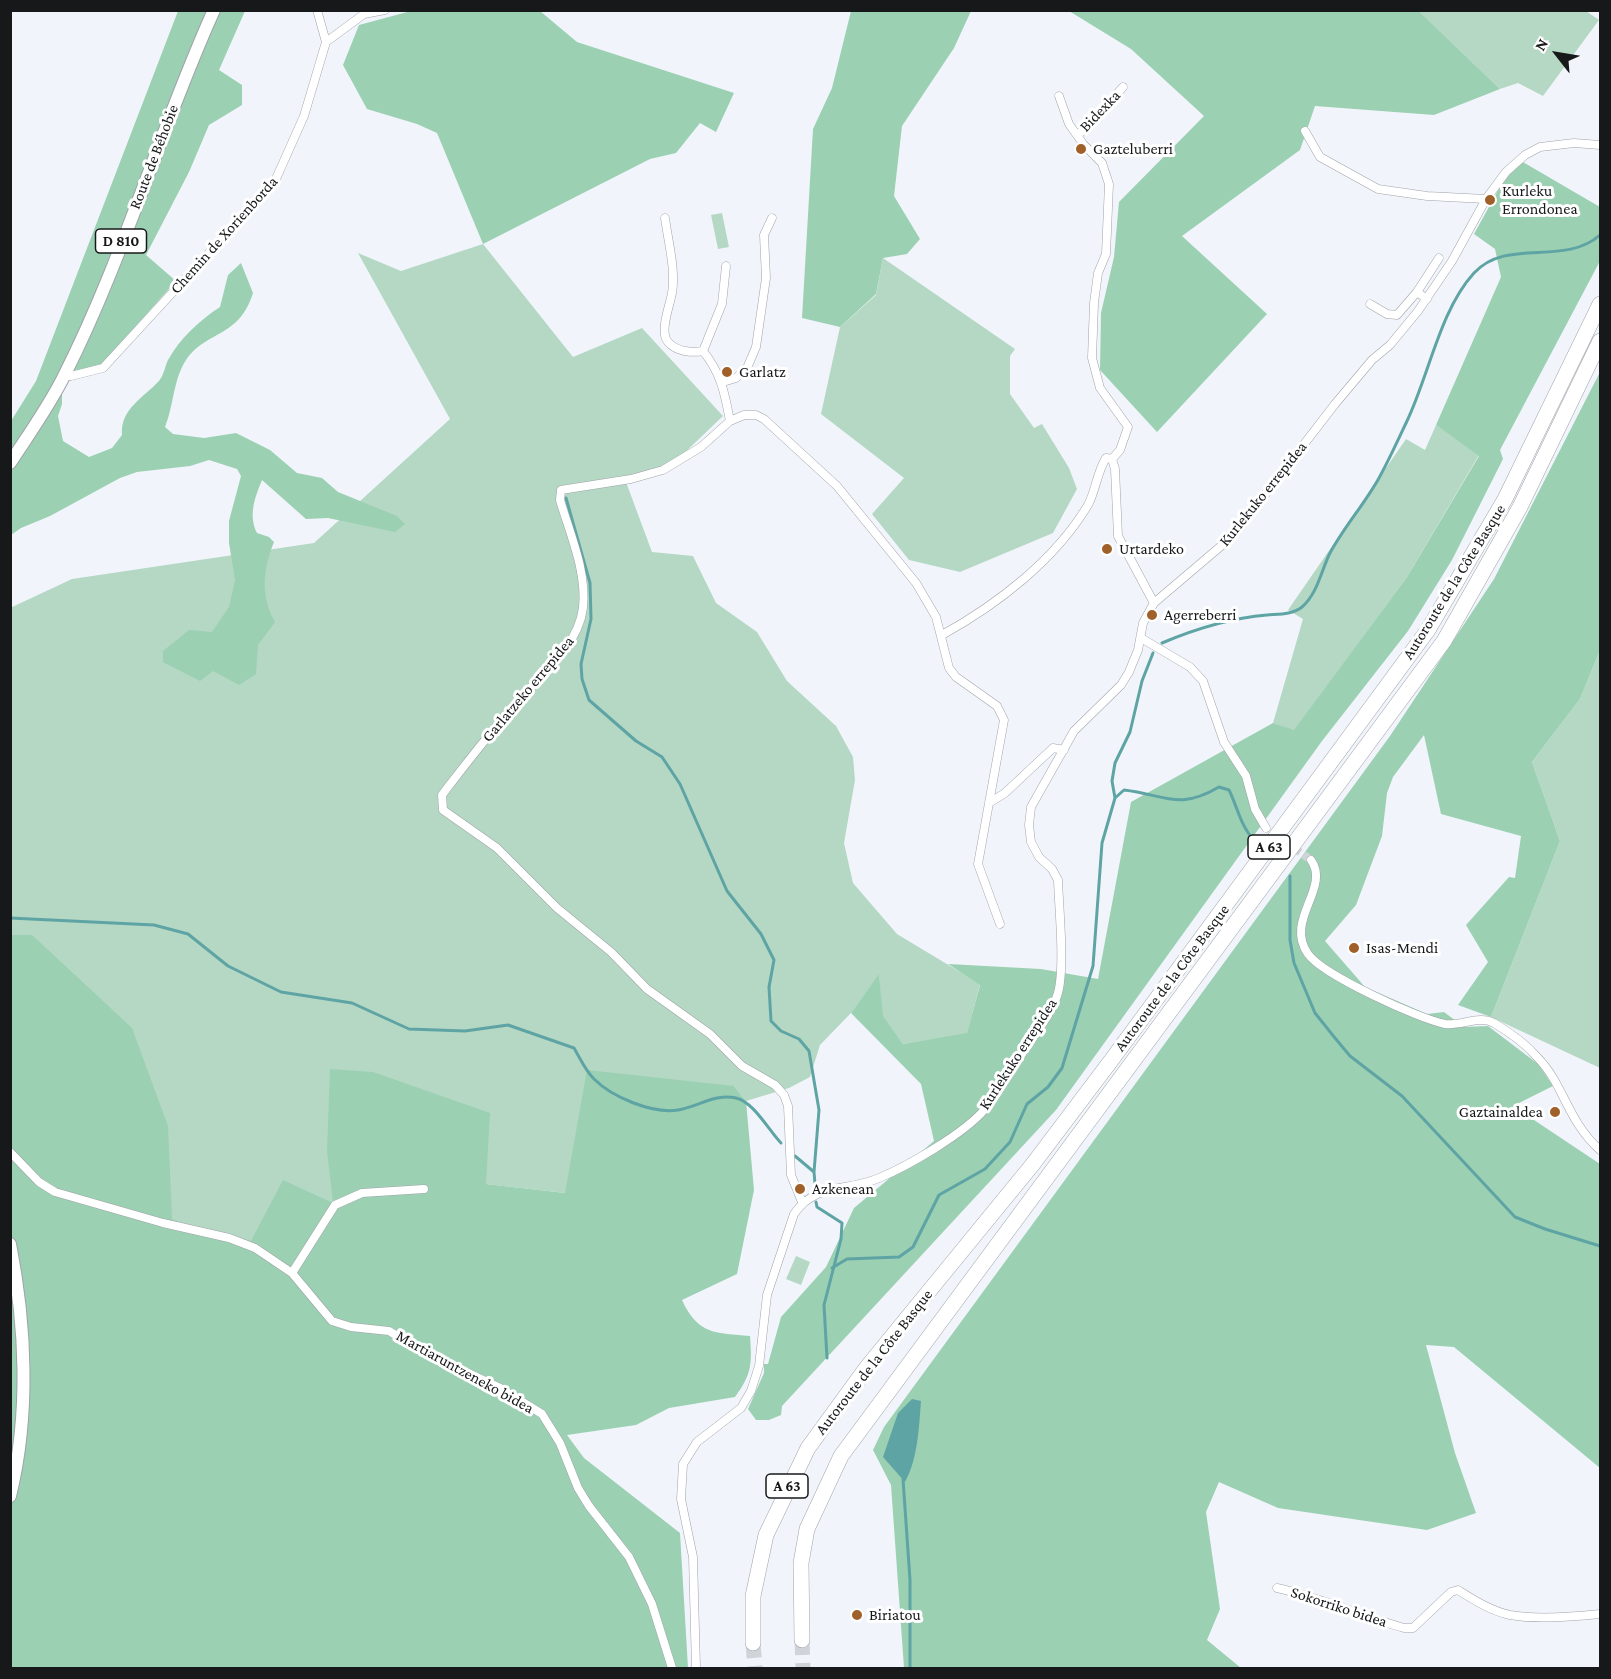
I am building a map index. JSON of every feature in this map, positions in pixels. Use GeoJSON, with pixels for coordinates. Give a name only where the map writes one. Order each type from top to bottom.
{"type":"FeatureCollection","features":[{"type":"Feature","properties":{"kind":"highway","name":"Autoroute de la Côte Basque"},"geometry":{"type":"LineString","coordinates":[[753,1644],[753,1596],[766,1535],[808,1448],[867,1367],[1033,1164],[1107,1067],[1428,630],[1505,499],[1600,304]]}},
{"type":"Feature","properties":{"kind":"highway","name":"Autoroute de la Côte Basque"},"geometry":{"type":"LineString","coordinates":[[802,1640],[801,1563],[807,1529],[841,1456],[1444,641],[1520,507],[1600,341]]}},
{"type":"Feature","properties":{"kind":"main road","name":"Route de Béhobie"},"geometry":{"type":"LineString","coordinates":[[10,463],[64,375],[112,266],[185,74],[214,10]]}},
{"type":"Feature","properties":{"kind":"main road"},"geometry":{"type":"LineString","coordinates":[[10,1244],[24,1347],[17,1466],[10,1496]]}},
{"type":"Feature","properties":{"kind":"main road"},"geometry":{"type":"LineString","coordinates":[[10,1285],[19,1349],[21,1406]]}},
{"type":"Feature","properties":{"kind":"street"},"geometry":{"type":"LineString","coordinates":[[316,10],[326,42],[364,12],[385,10]]}},
{"type":"Feature","properties":{"kind":"street","name":"Chemin de Xorienborda"},"geometry":{"type":"LineString","coordinates":[[64,375],[71,376],[103,368],[275,181],[304,116],[326,42]]}},
{"type":"Feature","properties":{"kind":"street","name":"Bidexka"},"geometry":{"type":"LineString","coordinates":[[1077,135],[1089,126],[1123,87]]}},
{"type":"Feature","properties":{"kind":"street"},"geometry":{"type":"LineString","coordinates":[[1059,96],[1069,124],[1102,163],[1109,184],[1106,254],[1098,273],[1094,303],[1092,358],[1100,388],[1128,427],[1120,450],[1112,459]]}},
{"type":"Feature","properties":{"kind":"street"},"geometry":{"type":"LineString","coordinates":[[1305,131],[1320,157],[1378,189],[1427,196],[1486,199]]}},
{"type":"Feature","properties":{"kind":"street","name":"Kurlekuko errepidea"},"geometry":{"type":"LineString","coordinates":[[802,1202],[816,1192],[847,1188],[879,1178],[948,1140],[984,1110],[1047,1016],[1058,993],[1060,953],[1058,880],[1052,869],[1039,857],[1031,842],[1029,825],[1031,807],[1083,720],[1121,685],[1134,662],[1146,616],[1154,603],[1234,535],[1335,404],[1372,360],[1390,345],[1427,298],[1452,261],[1486,199],[1506,172],[1524,155],[1540,147],[1574,142],[1600,145]]}},
{"type":"Feature","properties":{"kind":"street"},"geometry":{"type":"LineString","coordinates":[[723,382],[736,378],[747,368],[756,347],[765,278],[764,236],[772,218]]}},
{"type":"Feature","properties":{"kind":"street"},"geometry":{"type":"LineString","coordinates":[[665,219],[673,289],[664,334],[669,343],[677,348],[690,353],[703,351]]}},
{"type":"Feature","properties":{"kind":"street"},"geometry":{"type":"LineString","coordinates":[[1370,304],[1387,314],[1397,315],[1417,292],[1439,258]]}},
{"type":"Feature","properties":{"kind":"street"},"geometry":{"type":"LineString","coordinates":[[703,351],[722,304],[726,266]]}},
{"type":"Feature","properties":{"kind":"street"},"geometry":{"type":"LineString","coordinates":[[1417,292],[1427,298]]}},
{"type":"Feature","properties":{"kind":"street"},"geometry":{"type":"LineString","coordinates":[[703,351],[723,382],[730,421],[744,415],[756,415],[764,419],[837,486],[928,600],[942,635],[949,668],[967,686],[997,706],[1004,720],[978,864],[1000,924]]}},
{"type":"Feature","properties":{"kind":"street","name":"Garlatzeko errepidea"},"geometry":{"type":"LineString","coordinates":[[730,421],[708,442],[663,470],[631,479],[561,490],[559,496],[583,586],[583,610],[579,625],[566,647],[509,710],[448,786],[441,802],[443,810],[497,848],[557,908],[611,952],[648,989],[710,1034],[742,1066],[775,1085],[784,1095],[788,1106],[791,1175],[802,1202]]}},
{"type":"Feature","properties":{"kind":"street"},"geometry":{"type":"LineString","coordinates":[[942,635],[976,617],[1022,581],[1069,532],[1088,503],[1106,458],[1112,459]]}},
{"type":"Feature","properties":{"kind":"street"},"geometry":{"type":"LineString","coordinates":[[1112,459],[1115,469],[1118,536],[1154,603]]}},
{"type":"Feature","properties":{"kind":"street"},"geometry":{"type":"LineString","coordinates":[[1141,638],[1190,667],[1203,681],[1224,742],[1246,776],[1255,809],[1266,828]]}},
{"type":"Feature","properties":{"kind":"street"},"geometry":{"type":"LineString","coordinates":[[989,803],[1005,793],[1053,748],[1064,750]]}},
{"type":"Feature","properties":{"kind":"street"},"geometry":{"type":"LineString","coordinates":[[1311,860],[1317,872],[1302,919],[1301,931],[1307,953],[1314,961],[1363,990],[1436,1021],[1460,1024],[1482,1020],[1497,1025],[1538,1057],[1579,1128],[1600,1150]]}},
{"type":"Feature","properties":{"kind":"street","name":"Martiaruntzeneko bidea"},"geometry":{"type":"LineString","coordinates":[[10,1152],[32,1175],[55,1192],[163,1223],[229,1238],[255,1248],[292,1273],[332,1321],[351,1327],[389,1330],[431,1356],[500,1388],[542,1414],[560,1443],[578,1488],[589,1506],[629,1557],[652,1604],[672,1668]]}},
{"type":"Feature","properties":{"kind":"street"},"geometry":{"type":"LineString","coordinates":[[292,1273],[336,1205],[362,1193],[386,1189],[424,1189]]}},
{"type":"Feature","properties":{"kind":"street"},"geometry":{"type":"LineString","coordinates":[[696,1668],[693,1557],[681,1499],[683,1464],[697,1442],[741,1408],[751,1391],[759,1366],[767,1295],[794,1214],[802,1202]]}},
{"type":"Feature","properties":{"kind":"street","name":"Sokorriko bidea"},"geometry":{"type":"LineString","coordinates":[[1277,1588],[1330,1602],[1350,1613],[1404,1628],[1413,1628],[1450,1592],[1458,1590],[1477,1602],[1509,1615],[1570,1617],[1600,1614]]}},
{"type":"Feature","properties":{"kind":"green space"},"geometry":{"type":"Polygon","coordinates":[[[178,11],[245,11],[219,70],[242,85],[242,105],[209,125],[189,172],[146,255],[176,281],[102,364],[62,377],[62,404],[58,416],[63,441],[89,457],[112,448],[122,435],[122,426],[129,411],[159,381],[178,344],[220,307],[228,275],[241,263],[253,293],[247,308],[231,326],[203,343],[186,360],[178,376],[165,427],[173,434],[204,438],[236,433],[270,450],[297,473],[322,478],[338,492],[397,516],[405,524],[395,532],[328,518],[306,519],[262,480],[255,499],[253,520],[257,533],[269,537],[274,542],[267,562],[265,592],[275,622],[258,645],[256,674],[239,685],[213,671],[200,681],[163,662],[163,651],[189,630],[212,632],[229,607],[235,580],[229,543],[229,521],[241,476],[237,469],[209,460],[190,466],[137,472],[120,478],[11,535],[11,421],[36,381],[178,11]]]}},
{"type":"Feature","properties":{"kind":"green space"},"geometry":{"type":"Polygon","coordinates":[[[411,11],[540,11],[577,42],[734,93],[716,132],[700,123],[676,153],[650,159],[483,244],[437,133],[417,124],[367,109],[343,65],[359,25],[411,11]]]}},
{"type":"Feature","properties":{"kind":"green space"},"geometry":{"type":"Polygon","coordinates":[[[851,11],[971,11],[954,48],[902,126],[894,196],[920,239],[907,254],[883,258],[876,294],[840,327],[802,318],[813,129],[832,88],[851,11]]]}},
{"type":"Feature","properties":{"kind":"green space"},"geometry":{"type":"Polygon","coordinates":[[[1069,11],[1419,11],[1500,89],[1434,115],[1315,106],[1300,150],[1182,236],[1267,314],[1157,432],[1100,370],[1101,313],[1114,257],[1119,202],[1204,116],[1131,49],[1069,11]]]}},
{"type":"Feature","properties":{"kind":"green space"},"geometry":{"type":"Polygon","coordinates":[[[1419,11],[1586,11],[1599,20],[1543,96],[1518,83],[1500,89],[1419,11]]]}},
{"type":"Feature","properties":{"kind":"green space"},"geometry":{"type":"Polygon","coordinates":[[[1516,158],[1600,207],[1600,261],[1500,450],[1503,459],[1452,560],[1408,631],[1322,741],[1056,1110],[782,1406],[781,1415],[769,1420],[756,1420],[748,1409],[764,1373],[764,1364],[768,1364],[781,1317],[826,1267],[854,1208],[934,1141],[921,1084],[851,1013],[879,974],[883,1016],[903,1044],[967,1033],[980,985],[948,964],[1041,969],[1098,979],[1131,802],[1273,723],[1294,730],[1407,577],[1479,456],[1436,425],[1501,277],[1495,249],[1474,234],[1516,158]]]}},
{"type":"Feature","properties":{"kind":"green space"},"geometry":{"type":"Polygon","coordinates":[[[722,213],[729,247],[718,249],[711,215],[722,213]]]}},
{"type":"Feature","properties":{"kind":"green space"},"geometry":{"type":"Polygon","coordinates":[[[483,244],[573,357],[642,328],[723,416],[677,460],[626,482],[652,552],[693,556],[716,603],[757,632],[787,681],[836,726],[853,757],[855,780],[844,843],[853,883],[897,934],[980,984],[967,1034],[903,1044],[882,1016],[879,975],[851,1013],[820,1045],[810,1077],[789,1088],[746,1101],[734,1086],[565,1193],[486,1184],[262,1309],[11,1282],[10,608],[72,579],[314,543],[450,419],[358,253],[401,271],[483,244]]]}},
{"type":"Feature","properties":{"kind":"green space"},"geometry":{"type":"Polygon","coordinates":[[[883,258],[1015,349],[1010,356],[1010,394],[1034,428],[1042,424],[1069,468],[1077,489],[1053,533],[960,572],[909,560],[872,514],[904,478],[821,414],[840,327],[876,295],[883,258]]]}},
{"type":"Feature","properties":{"kind":"green space"},"geometry":{"type":"Polygon","coordinates":[[[1600,372],[1600,650],[1580,699],[1532,762],[1560,841],[1491,1017],[1458,1005],[1488,962],[1466,925],[1509,877],[1515,878],[1521,836],[1441,814],[1424,735],[1393,777],[1387,793],[1382,836],[1356,905],[1325,941],[1365,987],[1427,1014],[1444,1012],[1464,1027],[1488,1026],[1538,1064],[1553,1086],[1513,1106],[1600,1164],[1600,1468],[1454,1347],[1426,1345],[1455,1453],[1476,1513],[1427,1530],[1278,1508],[1219,1482],[1206,1512],[1220,1609],[1207,1640],[1241,1668],[904,1668],[891,1485],[873,1450],[884,1427],[1390,736],[1494,579],[1600,372]]]}},
{"type":"Feature","properties":{"kind":"green space"},"geometry":{"type":"Polygon","coordinates":[[[1436,425],[1479,455],[1407,577],[1294,731],[1273,723],[1303,619],[1288,610],[1406,439],[1425,450],[1436,425]]]}},
{"type":"Feature","properties":{"kind":"green space"},"geometry":{"type":"Polygon","coordinates":[[[1600,650],[1600,1068],[1491,1017],[1560,841],[1532,762],[1580,699],[1600,650]]]}},
{"type":"Feature","properties":{"kind":"green space"},"geometry":{"type":"Polygon","coordinates":[[[10,935],[32,935],[132,1028],[168,1126],[172,1219],[188,1226],[251,1241],[283,1180],[333,1203],[327,1151],[330,1069],[373,1072],[490,1113],[486,1184],[565,1193],[587,1070],[734,1086],[746,1101],[754,1190],[737,1274],[682,1300],[695,1320],[709,1330],[750,1336],[751,1362],[745,1382],[735,1397],[669,1408],[636,1425],[567,1435],[584,1458],[680,1533],[688,1668],[11,1668],[10,935]]]}},
{"type":"Feature","properties":{"kind":"green space"},"geometry":{"type":"Polygon","coordinates":[[[796,1256],[810,1262],[801,1285],[786,1279],[796,1256]]]}},
{"type":"Feature","properties":{"kind":"water"},"geometry":{"type":"Polygon","coordinates":[[[912,1399],[921,1401],[917,1443],[913,1463],[905,1482],[883,1457],[898,1413],[912,1399]]]}},
{"type":"Feature","properties":{"kind":"waterway"},"geometry":{"type":"LineString","coordinates":[[1162,643],[1213,625],[1253,616],[1289,613],[1302,607],[1315,589],[1329,555],[1386,464],[1415,403],[1452,305],[1474,273],[1487,262],[1503,256],[1570,249],[1586,244],[1600,235]]}},
{"type":"Feature","properties":{"kind":"waterway"},"geometry":{"type":"LineString","coordinates":[[566,498],[590,583],[591,619],[581,664],[582,679],[589,700],[636,741],[662,757],[680,784],[727,891],[761,934],[774,960],[769,987],[771,1021],[781,1031],[799,1039],[809,1051],[819,1110],[814,1172]]}},
{"type":"Feature","properties":{"kind":"waterway"},"geometry":{"type":"LineString","coordinates":[[1115,798],[1112,781],[1115,763],[1130,732],[1142,681],[1153,653]]}},
{"type":"Feature","properties":{"kind":"waterway"},"geometry":{"type":"LineString","coordinates":[[832,1268],[847,1259],[899,1257],[913,1247],[939,1195],[985,1169],[1010,1142],[1027,1104],[1048,1087],[1062,1068],[1093,966],[1102,843],[1115,798],[1124,790],[1182,800],[1205,794],[1219,787],[1229,790],[1242,823],[1254,840]]}},
{"type":"Feature","properties":{"kind":"waterway"},"geometry":{"type":"LineString","coordinates":[[1290,876],[1290,940],[1294,963],[1315,1013],[1350,1056],[1402,1096],[1515,1217],[1600,1246]]}},
{"type":"Feature","properties":{"kind":"waterway"},"geometry":{"type":"LineString","coordinates":[[10,918],[154,925],[188,934],[228,966],[281,992],[352,1003],[409,1029],[465,1031],[508,1025],[574,1048],[588,1072],[602,1086],[622,1098],[645,1107],[668,1111],[721,1097],[743,1101],[755,1111],[781,1143]]}},
{"type":"Feature","properties":{"kind":"waterway"},"geometry":{"type":"LineString","coordinates":[[795,1156],[814,1172],[815,1184]]}},
{"type":"Feature","properties":{"kind":"waterway"},"geometry":{"type":"LineString","coordinates":[[816,1202],[817,1207],[842,1223],[841,1239],[824,1305],[827,1358]]}},
{"type":"Feature","properties":{"kind":"waterway"},"geometry":{"type":"LineString","coordinates":[[903,1479],[910,1580],[910,1668]]}},
{"type":"Feature","properties":{"kind":"tunnel"},"geometry":{"type":"LineString","coordinates":[[1274,834],[1311,860]]}},
{"type":"Feature","properties":{"kind":"tunnel"},"geometry":{"type":"LineString","coordinates":[[802,1640],[803,1668]]}},
{"type":"Feature","properties":{"kind":"tunnel"},"geometry":{"type":"LineString","coordinates":[[753,1643],[755,1668]]}},
{"type":"Feature","properties":{"kind":"place","name":"Gazteluberri"},"geometry":{"type":"Point","coordinates":[1081,149]}},
{"type":"Feature","properties":{"kind":"place","name":"Kurleku Errondonea"},"geometry":{"type":"Point","coordinates":[1490,200]}},
{"type":"Feature","properties":{"kind":"place","name":"Garlatz"},"geometry":{"type":"Point","coordinates":[727,372]}},
{"type":"Feature","properties":{"kind":"place","name":"Urtardeko"},"geometry":{"type":"Point","coordinates":[1107,549]}},
{"type":"Feature","properties":{"kind":"place","name":"Agerreberri"},"geometry":{"type":"Point","coordinates":[1152,615]}},
{"type":"Feature","properties":{"kind":"place","name":"Isas-Mendi"},"geometry":{"type":"Point","coordinates":[1354,948]}},
{"type":"Feature","properties":{"kind":"place","name":"Gaztainaldea"},"geometry":{"type":"Point","coordinates":[1555,1112]}},
{"type":"Feature","properties":{"kind":"place","name":"Azkenean"},"geometry":{"type":"Point","coordinates":[800,1189]}},
{"type":"Feature","properties":{"kind":"place","name":"Biriatou"},"geometry":{"type":"Point","coordinates":[857,1615]}}]}
